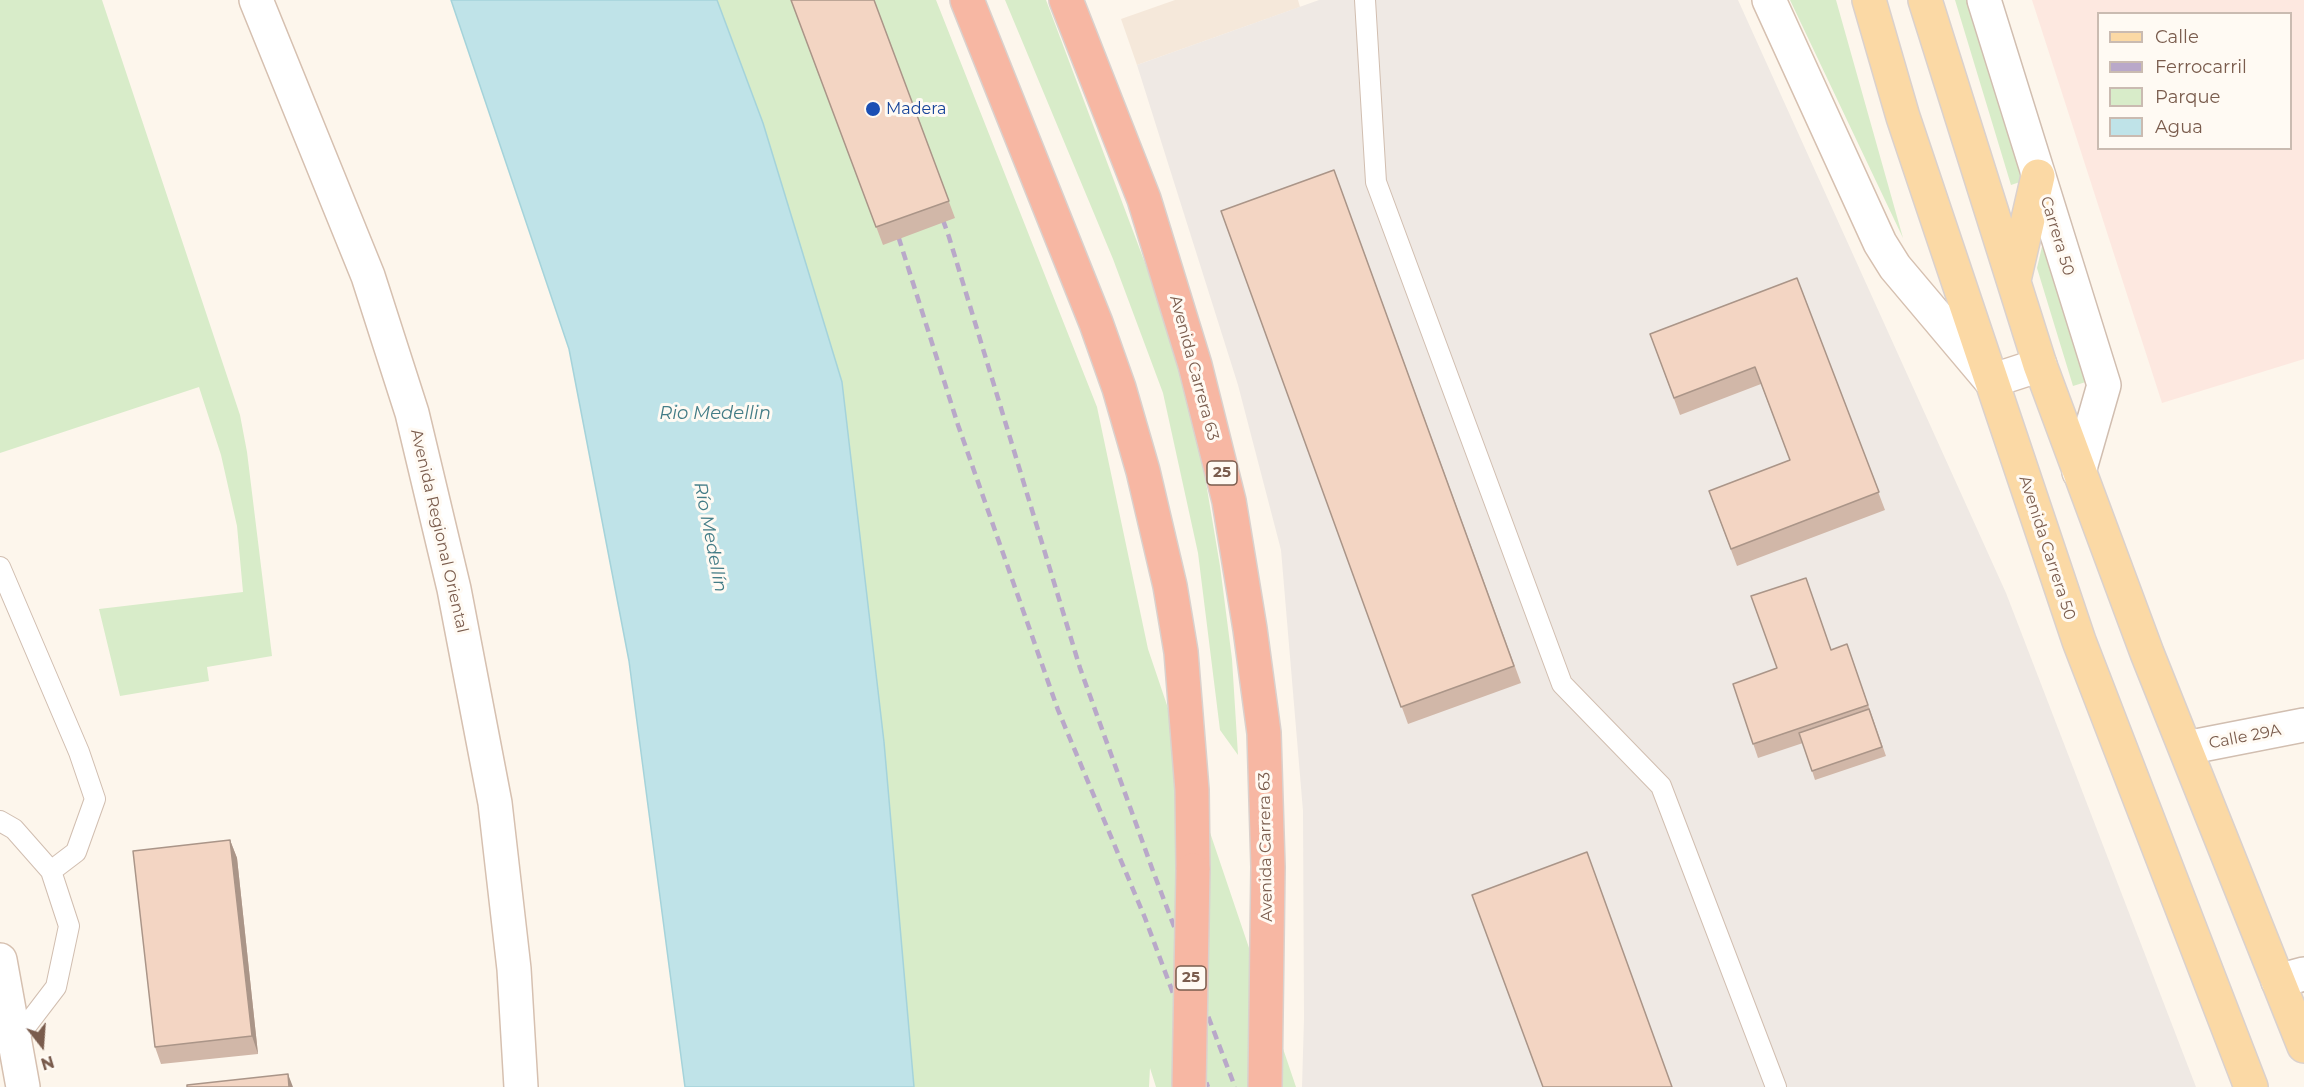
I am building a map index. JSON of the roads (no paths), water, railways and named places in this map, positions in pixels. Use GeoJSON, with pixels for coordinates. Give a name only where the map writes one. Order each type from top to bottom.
{"type":"FeatureCollection","features":[{"type":"Feature","properties":{"kind":"highway","name":"25"},"geometry":{"type":"LineString","coordinates":[[967,0],[1096,323],[1119,388],[1143,471],[1170,586],[1181,652],[1192,790],[1194,870],[1189,1087]]}},
{"type":"Feature","properties":{"kind":"highway","name":"Avenida Carrera 63"},"geometry":{"type":"LineString","coordinates":[[1066,0],[1144,198],[1195,365],[1229,501],[1250,628],[1264,733],[1268,967],[1264,1087]]}},
{"type":"Feature","properties":{"kind":"main road","name":"Avenida Regional Oriental"},"geometry":{"type":"LineString","coordinates":[[256,0],[368,276],[417,435],[454,589],[495,803],[514,969],[521,1087]]}},
{"type":"Feature","properties":{"kind":"main road"},"geometry":{"type":"LineString","coordinates":[[1769,0],[1880,243],[1915,294],[1991,381],[2040,365]]}},
{"type":"Feature","properties":{"kind":"main road","name":"Avenida Carrera 50"},"geometry":{"type":"LineString","coordinates":[[1869,0],[1903,117],[2079,641],[2251,1087]]}},
{"type":"Feature","properties":{"kind":"main road"},"geometry":{"type":"LineString","coordinates":[[1924,0],[2040,365],[2186,748],[2291,977],[2304,1046]]}},
{"type":"Feature","properties":{"kind":"main road","name":"Carrera 50"},"geometry":{"type":"LineString","coordinates":[[1984,0],[2104,385],[2079,472]]}},
{"type":"Feature","properties":{"kind":"main road"},"geometry":{"type":"LineString","coordinates":[[2014,282],[2038,176]]}},
{"type":"Feature","properties":{"kind":"main road","name":"Calle 29A"},"geometry":{"type":"LineString","coordinates":[[2186,748],[2304,725]]}},
{"type":"Feature","properties":{"kind":"main road"},"geometry":{"type":"LineString","coordinates":[[0,960],[23,1087]]}},
{"type":"Feature","properties":{"kind":"lane"},"geometry":{"type":"LineString","coordinates":[[1365,0],[1376,182],[1562,684],[1661,786],[1776,1087]]}},
{"type":"Feature","properties":{"kind":"lane"},"geometry":{"type":"LineString","coordinates":[[0,567],[79,752],[95,799],[76,852],[51,871]]}},
{"type":"Feature","properties":{"kind":"lane"},"geometry":{"type":"LineString","coordinates":[[0,821],[14,829],[51,871],[69,926],[56,987],[14,1042]]}},
{"type":"Feature","properties":{"kind":"water","name":"Rio Medellin"},"geometry":{"type":"Polygon","coordinates":[[[451,0],[717,0],[763,123],[842,382],[884,742],[914,1087],[685,1087],[629,661],[569,349],[451,0]]]}},
{"type":"Feature","properties":{"kind":"railway"},"geometry":{"type":"LineString","coordinates":[[938,206],[1080,668],[1153,871],[1235,1087]]}},
{"type":"Feature","properties":{"kind":"railway"},"geometry":{"type":"LineString","coordinates":[[894,223],[958,425],[1058,710],[1145,918],[1208,1087]]}},
{"type":"Feature","properties":{"kind":"place","name":"Madera"},"geometry":{"type":"Point","coordinates":[873,109]}},
{"type":"Feature","properties":{"kind":"water label","name":"Río Medellín"},"geometry":{"type":"Point","coordinates":[710,537]}}]}
